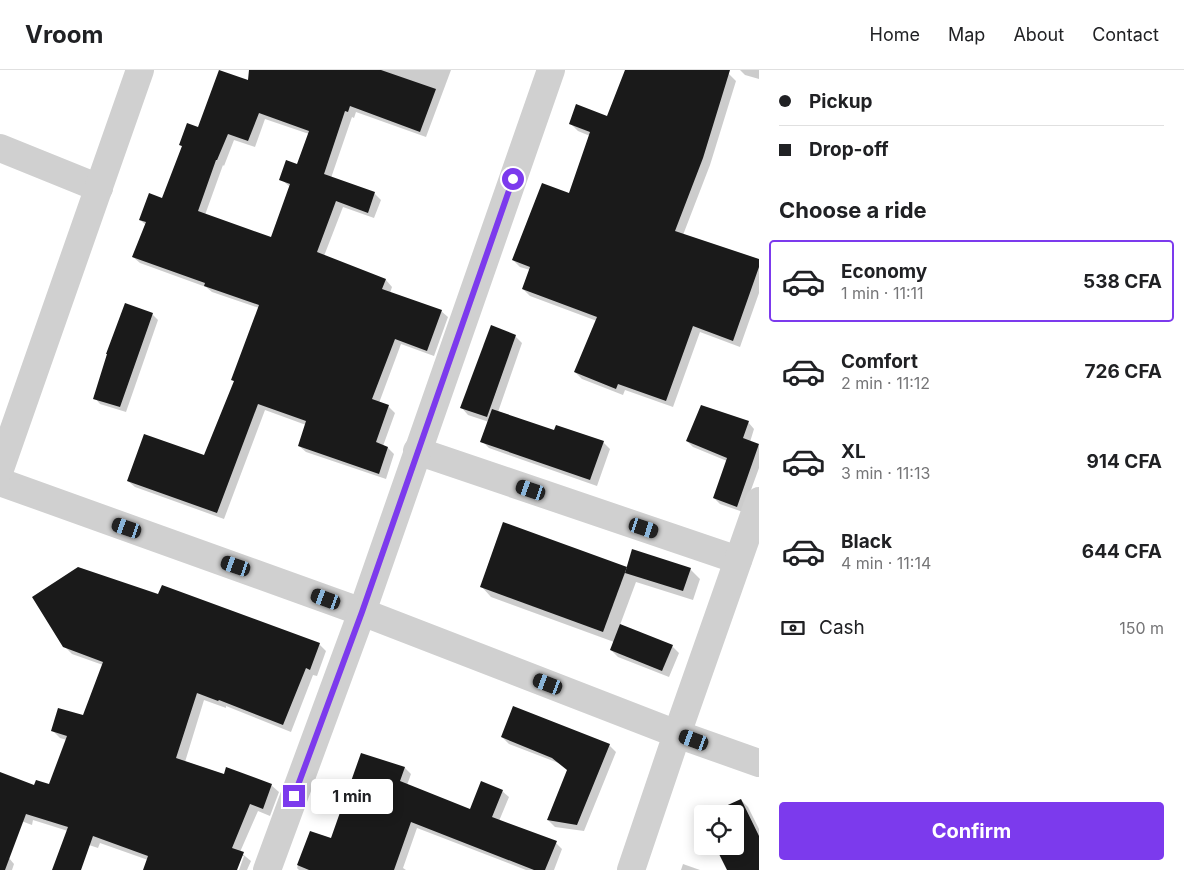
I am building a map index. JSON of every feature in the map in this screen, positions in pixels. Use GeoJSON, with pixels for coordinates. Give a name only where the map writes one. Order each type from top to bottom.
{"type":"FeatureCollection","features":[{"type":"Feature","properties":{"kind":"street"},"geometry":{"type":"LineString","coordinates":[[0,468],[140,70]]}},
{"type":"Feature","properties":{"kind":"street"},"geometry":{"type":"LineString","coordinates":[[267,870],[362,612],[552,70]]}},
{"type":"Feature","properties":{"kind":"street"},"geometry":{"type":"LineString","coordinates":[[0,148],[99,188]]}},
{"type":"Feature","properties":{"kind":"street"},"geometry":{"type":"LineString","coordinates":[[417,451],[738,560]]}},
{"type":"Feature","properties":{"kind":"street"},"geometry":{"type":"LineString","coordinates":[[0,482],[362,612],[677,734],[759,763]]}},
{"type":"Feature","properties":{"kind":"street"},"geometry":{"type":"LineString","coordinates":[[631,870],[759,501]]}},
{"type":"Feature","properties":{"kind":"building"},"geometry":{"type":"Polygon","coordinates":[[[219,70],[248,80],[249,70],[381,70],[436,89],[420,132],[350,106],[348,112],[345,111],[324,174],[375,192],[368,213],[336,201],[317,252],[386,279],[382,289],[442,310],[427,351],[395,339],[372,399],[389,405],[376,442],[388,447],[379,474],[298,446],[306,421],[258,404],[217,513],[127,481],[144,434],[204,455],[234,381],[231,380],[259,305],[204,286],[205,283],[132,257],[146,222],[139,220],[149,193],[162,198],[182,146],[179,145],[187,123],[198,127],[219,70]],[[259,113],[248,141],[228,134],[216,160],[198,211],[271,237],[290,184],[279,180],[286,160],[297,164],[309,131],[259,113]]]}},
{"type":"Feature","properties":{"kind":"building"},"geometry":{"type":"Polygon","coordinates":[[[625,70],[730,70],[703,158],[675,231],[759,259],[759,267],[733,341],[693,326],[666,401],[618,384],[616,389],[574,372],[597,317],[522,289],[530,267],[512,260],[542,183],[569,193],[590,132],[569,124],[576,104],[607,116],[625,70]]]}},
{"type":"Feature","properties":{"kind":"building"},"geometry":{"type":"Polygon","coordinates":[[[125,303],[153,313],[120,407],[93,399],[106,354],[125,303]]]}},
{"type":"Feature","properties":{"kind":"building"},"geometry":{"type":"Polygon","coordinates":[[[491,325],[516,335],[487,417],[460,408],[491,325]]]}},
{"type":"Feature","properties":{"kind":"building"},"geometry":{"type":"Polygon","coordinates":[[[701,405],[749,421],[743,438],[759,444],[737,507],[713,498],[727,458],[686,441],[701,405]]]}},
{"type":"Feature","properties":{"kind":"building"},"geometry":{"type":"Polygon","coordinates":[[[492,409],[554,430],[556,425],[604,441],[590,480],[480,442],[492,409]]]}},
{"type":"Feature","properties":{"kind":"building"},"geometry":{"type":"Polygon","coordinates":[[[503,522],[627,567],[603,632],[480,587],[503,522]]]}},
{"type":"Feature","properties":{"kind":"building"},"geometry":{"type":"Polygon","coordinates":[[[632,549],[691,568],[683,591],[625,573],[632,549]]]}},
{"type":"Feature","properties":{"kind":"building"},"geometry":{"type":"Polygon","coordinates":[[[78,567],[158,594],[162,585],[320,643],[310,670],[306,668],[283,725],[197,693],[176,758],[224,774],[226,767],[272,784],[263,809],[250,804],[232,848],[244,852],[237,870],[143,870],[148,856],[93,836],[81,870],[52,870],[68,827],[26,814],[5,870],[0,870],[0,772],[34,785],[36,780],[49,784],[67,736],[51,731],[58,708],[83,715],[103,662],[63,647],[32,597],[78,567]]]}},
{"type":"Feature","properties":{"kind":"building"},"geometry":{"type":"Polygon","coordinates":[[[620,624],[673,645],[662,671],[610,650],[620,624]]]}},
{"type":"Feature","properties":{"kind":"building"},"geometry":{"type":"Polygon","coordinates":[[[513,706],[610,744],[577,825],[547,820],[567,770],[552,758],[501,737],[513,706]]]}},
{"type":"Feature","properties":{"kind":"building"},"geometry":{"type":"Polygon","coordinates":[[[361,753],[405,767],[400,781],[470,809],[481,781],[503,790],[492,817],[557,841],[545,870],[534,870],[411,822],[394,870],[309,870],[297,865],[310,831],[331,838],[361,753]]]}},
{"type":"Feature","properties":{"kind":"building"},"geometry":{"type":"Polygon","coordinates":[[[741,799],[744,805],[728,805],[741,799]]]}},
{"type":"Feature","properties":{"kind":"building"},"geometry":{"type":"Polygon","coordinates":[[[744,805],[759,836],[759,870],[727,870],[720,855],[744,855],[744,805]]]}},
{"type":"Feature","properties":{"kind":"route"},"geometry":{"type":"LineString","coordinates":[[294,796],[362,612],[513,179]]}}]}
